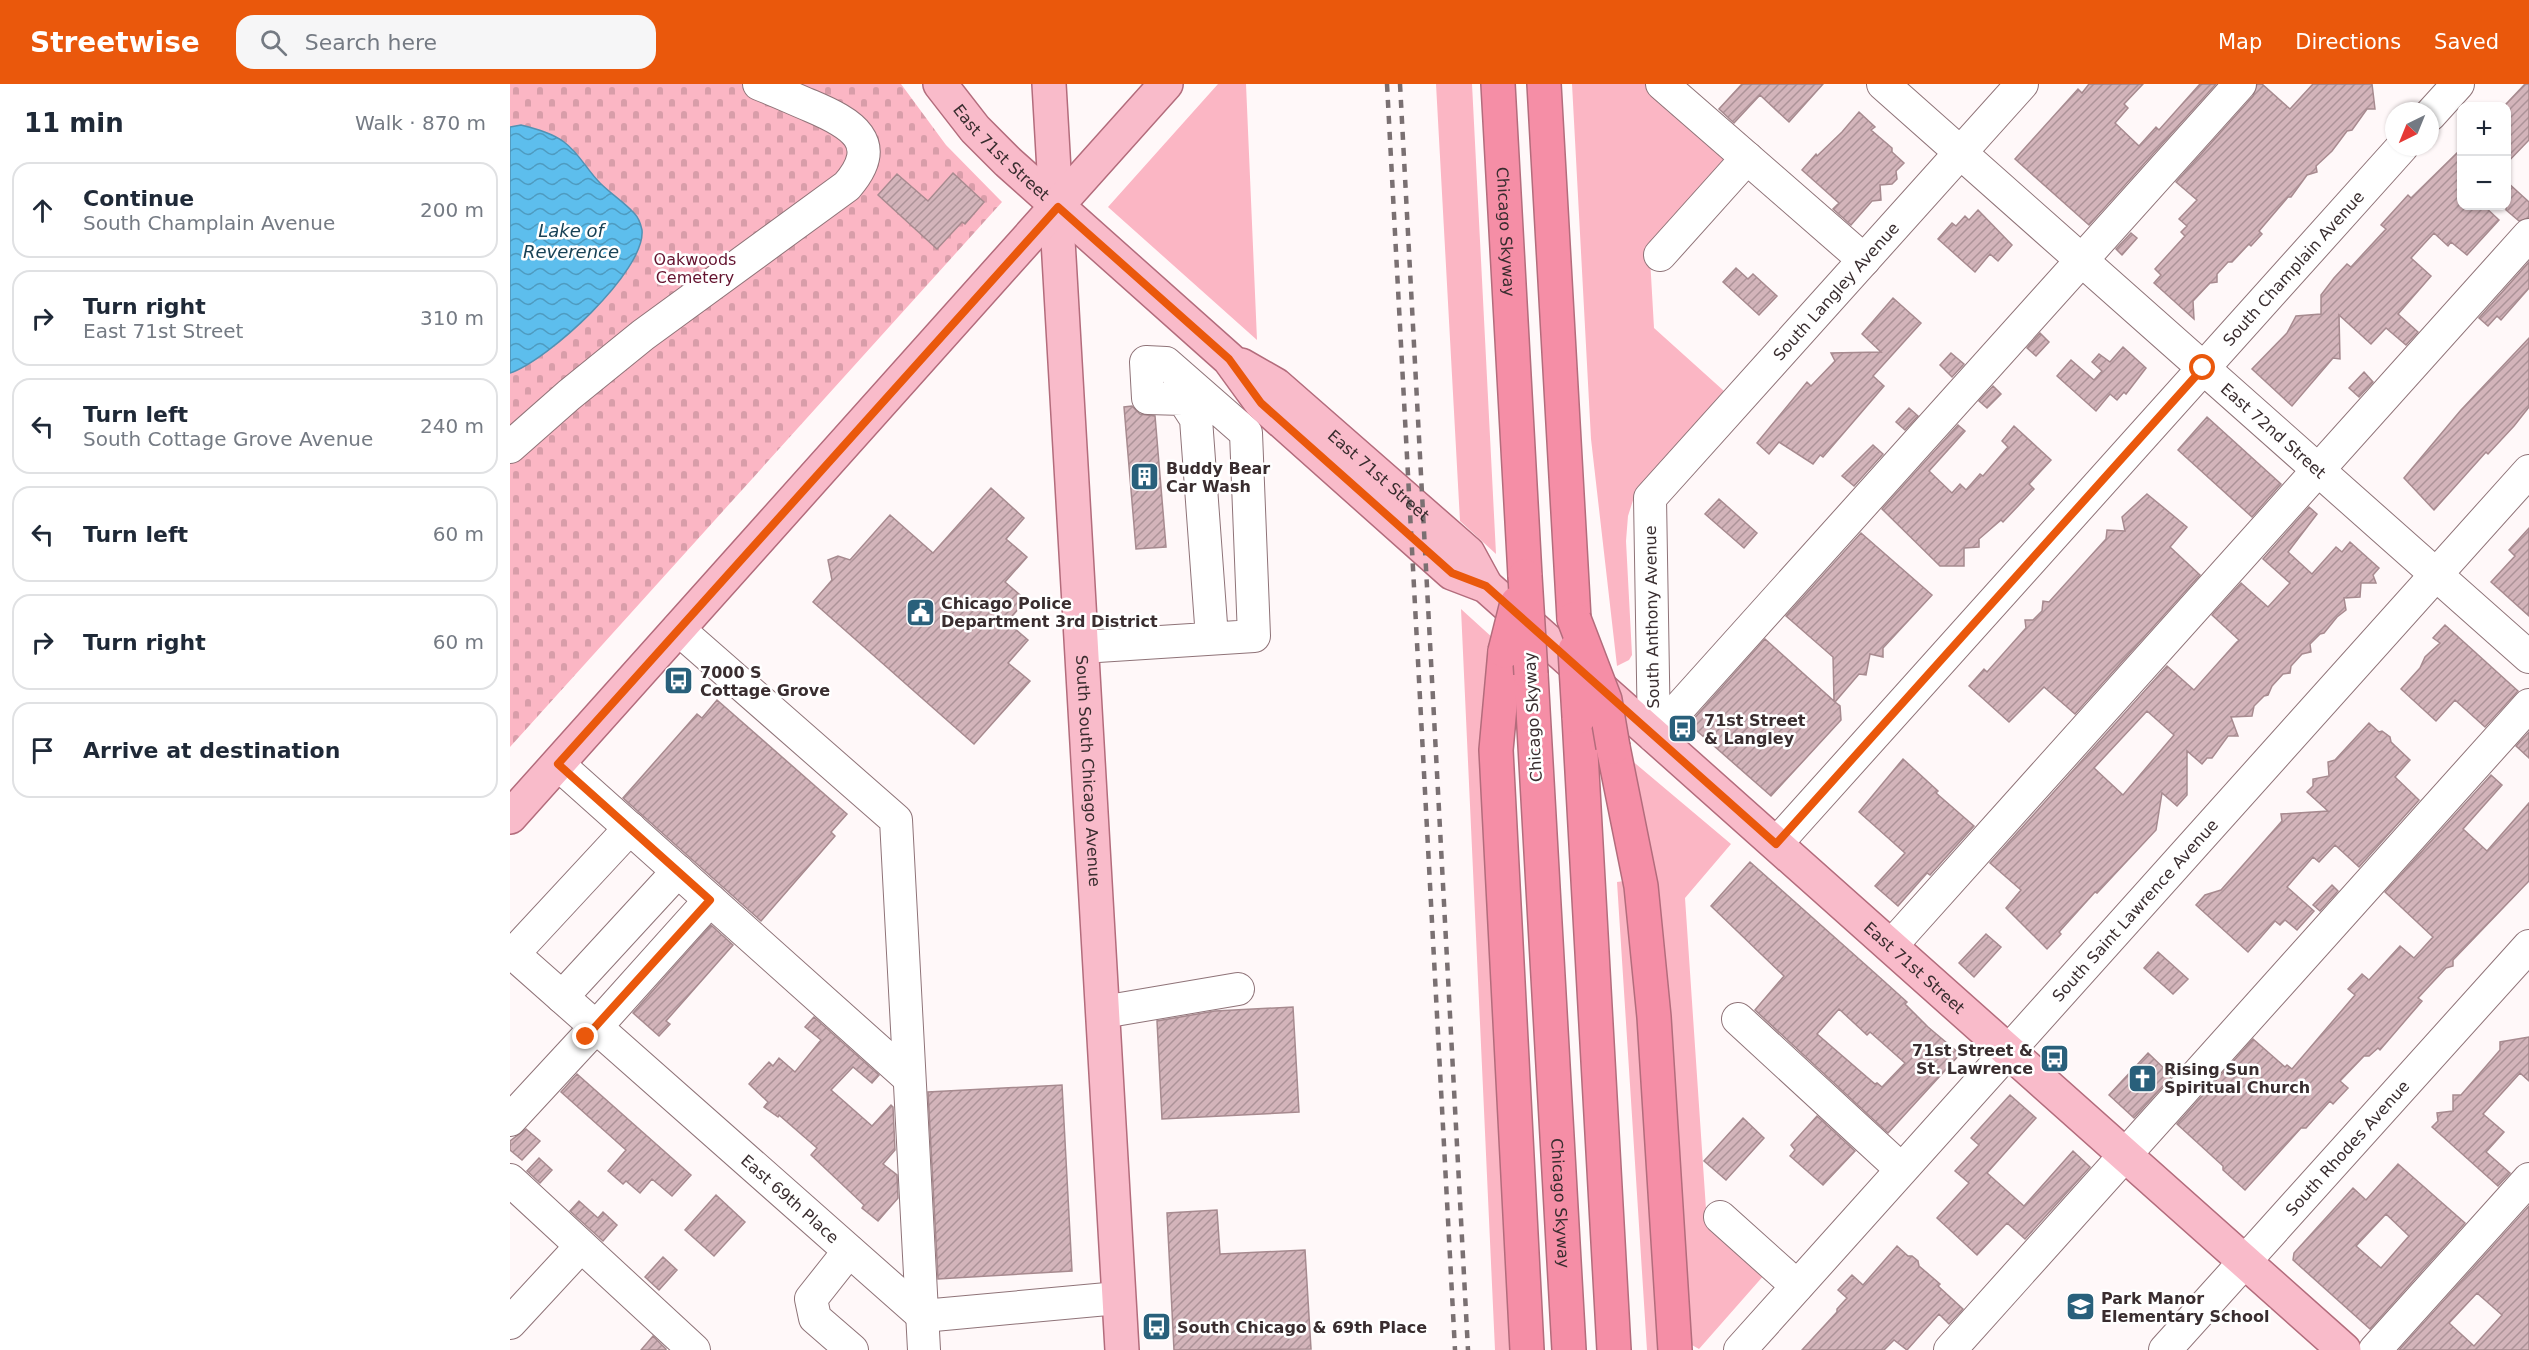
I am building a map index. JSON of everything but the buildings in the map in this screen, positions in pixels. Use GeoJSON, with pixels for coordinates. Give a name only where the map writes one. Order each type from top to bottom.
{"type":"FeatureCollection","features":[{"type":"Feature","properties":{"kind":"highway","name":"Chicago Skyway"},"geometry":{"type":"LineString","coordinates":[[1498,84],[1569,1350]]}},
{"type":"Feature","properties":{"kind":"highway"},"geometry":{"type":"LineString","coordinates":[[1544,84],[1614,1350]]}},
{"type":"Feature","properties":{"kind":"highway"},"geometry":{"type":"LineString","coordinates":[[1525,576],[1504,651],[1496,750],[1527,1350]]}},
{"type":"Feature","properties":{"kind":"highway"},"geometry":{"type":"LineString","coordinates":[[1574,619],[1605,700],[1642,897],[1654,1017],[1676,1350]]}},
{"type":"Feature","properties":{"kind":"main road","name":"East 71st Street"},"geometry":{"type":"LineString","coordinates":[[940,84],[975,129],[1058,207],[1229,359],[1261,403],[1452,573],[1486,586],[2344,1350]]}},
{"type":"Feature","properties":{"kind":"main road","name":"South South Chicago Avenue"},"geometry":{"type":"LineString","coordinates":[[1049,84],[1058,207],[1122,1350]]}},
{"type":"Feature","properties":{"kind":"main road"},"geometry":{"type":"LineString","coordinates":[[510,817],[1166,84]]}},
{"type":"Feature","properties":{"kind":"street"},"geometry":{"type":"LineString","coordinates":[[510,447],[569,395],[644,335],[847,186],[858,172],[864,154],[861,139],[852,127],[831,115],[759,84]]}},
{"type":"Feature","properties":{"kind":"street"},"geometry":{"type":"LineString","coordinates":[[1662,84],[1864,260]]}},
{"type":"Feature","properties":{"kind":"street","name":"East 72nd Street"},"geometry":{"type":"LineString","coordinates":[[1883,84],[2529,657]]}},
{"type":"Feature","properties":{"kind":"street","name":"South Langley Avenue"},"geometry":{"type":"LineString","coordinates":[[1650,498],[2022,84]]}},
{"type":"Feature","properties":{"kind":"street"},"geometry":{"type":"LineString","coordinates":[[1654,736],[2240,84]]}},
{"type":"Feature","properties":{"kind":"street"},"geometry":{"type":"LineString","coordinates":[[2439,106],[2458,84]]}},
{"type":"Feature","properties":{"kind":"street","name":"South Champlain Avenue"},"geometry":{"type":"LineString","coordinates":[[1776,844],[2394,156]]}},
{"type":"Feature","properties":{"kind":"street"},"geometry":{"type":"LineString","coordinates":[[1660,255],[1747,158]]}},
{"type":"Feature","properties":{"kind":"street"},"geometry":{"type":"LineString","coordinates":[[1891,946],[2529,235]]}},
{"type":"Feature","properties":{"kind":"street"},"geometry":{"type":"LineString","coordinates":[[1082,647],[1254,636],[1246,433],[1166,363],[1146,362],[1148,398],[1183,399],[1196,419],[1212,638]]}},
{"type":"Feature","properties":{"kind":"street","name":"South Saint Lawrence Avenue"},"geometry":{"type":"LineString","coordinates":[[1740,1350],[2529,471]]}},
{"type":"Feature","properties":{"kind":"street","name":"South Anthony Avenue"},"geometry":{"type":"LineString","coordinates":[[1650,498],[1654,736]]}},
{"type":"Feature","properties":{"kind":"street"},"geometry":{"type":"LineString","coordinates":[[678,629],[896,820],[924,1350]]}},
{"type":"Feature","properties":{"kind":"street"},"geometry":{"type":"LineString","coordinates":[[1950,1350],[2529,705]]}},
{"type":"Feature","properties":{"kind":"street"},"geometry":{"type":"LineString","coordinates":[[558,764],[909,1078]]}},
{"type":"Feature","properties":{"kind":"street"},"geometry":{"type":"LineString","coordinates":[[512,953],[630,828]]}},
{"type":"Feature","properties":{"kind":"street"},"geometry":{"type":"LineString","coordinates":[[562,997],[678,871]]}},
{"type":"Feature","properties":{"kind":"street"},"geometry":{"type":"LineString","coordinates":[[510,1120],[710,900]]}},
{"type":"Feature","properties":{"kind":"street","name":"South Rhodes Avenue"},"geometry":{"type":"LineString","coordinates":[[2166,1350],[2529,946]]}},
{"type":"Feature","properties":{"kind":"street","name":"East 69th Place"},"geometry":{"type":"LineString","coordinates":[[512,953],[922,1316]]}},
{"type":"Feature","properties":{"kind":"street"},"geometry":{"type":"LineString","coordinates":[[1103,1012],[1238,989]]}},
{"type":"Feature","properties":{"kind":"street"},"geometry":{"type":"LineString","coordinates":[[1738,1019],[1901,1169]]}},
{"type":"Feature","properties":{"kind":"street"},"geometry":{"type":"LineString","coordinates":[[2376,1350],[2529,1179]]}},
{"type":"Feature","properties":{"kind":"street"},"geometry":{"type":"LineString","coordinates":[[510,1180],[694,1350]]}},
{"type":"Feature","properties":{"kind":"street"},"geometry":{"type":"LineString","coordinates":[[1720,1217],[1797,1286]]}},
{"type":"Feature","properties":{"kind":"street"},"geometry":{"type":"LineString","coordinates":[[849,1251],[811,1299],[814,1318],[852,1350]]}},
{"type":"Feature","properties":{"kind":"street"},"geometry":{"type":"LineString","coordinates":[[510,1323],[571,1257]]}},
{"type":"Feature","properties":{"kind":"street"},"geometry":{"type":"LineString","coordinates":[[922,1316],[1119,1298]]}},
{"type":"Feature","properties":{"kind":"green space","name":"Oakwoods Cemetery"},"geometry":{"type":"Polygon","coordinates":[[[510,84],[901,84],[946,145],[1002,202],[510,747],[510,84]]]}},
{"type":"Feature","properties":{"kind":"green space"},"geometry":{"type":"Polygon","coordinates":[[[1218,84],[1246,84],[1257,340],[1108,207],[1218,84]]]}},
{"type":"Feature","properties":{"kind":"green space"},"geometry":{"type":"Polygon","coordinates":[[[1436,84],[1472,84],[1496,554],[1460,521],[1436,84]]]}},
{"type":"Feature","properties":{"kind":"green space"},"geometry":{"type":"Polygon","coordinates":[[[1572,84],[1653,84],[1737,158],[1650,258],[1654,328],[1724,391],[1636,491],[1628,516],[1626,541],[1632,655],[1629,660],[1617,666],[1591,439],[1572,84]]]}},
{"type":"Feature","properties":{"kind":"green space"},"geometry":{"type":"Polygon","coordinates":[[[1461,609],[1494,639],[1513,1350],[1495,1350],[1461,609]]]}},
{"type":"Feature","properties":{"kind":"green space"},"geometry":{"type":"Polygon","coordinates":[[[1630,759],[1731,844],[1685,898],[1707,1224],[1765,1274],[1699,1349],[1690,1344],[1630,759]]]}},
{"type":"Feature","properties":{"kind":"green space"},"geometry":{"type":"Polygon","coordinates":[[[1631,880],[1659,1350],[1647,1350],[1617,882],[1631,880]]]}},
{"type":"Feature","properties":{"kind":"water","name":"Lake of Reverence"},"geometry":{"type":"Polygon","coordinates":[[[521,125],[549,134],[569,146],[600,183],[634,213],[642,230],[639,247],[628,268],[612,290],[569,333],[547,351],[510,373],[510,127],[521,125]]]}},
{"type":"Feature","properties":{"kind":"railway"},"geometry":{"type":"LineString","coordinates":[[1387,84],[1455,1350]]}},
{"type":"Feature","properties":{"kind":"railway"},"geometry":{"type":"LineString","coordinates":[[1400,84],[1468,1350]]}},
{"type":"Feature","properties":{"kind":"place","name":"Buddy Bear Car Wash"},"geometry":{"type":"Point","coordinates":[1145,477]}},
{"type":"Feature","properties":{"kind":"place","name":"Chicago Police Department 3rd District"},"geometry":{"type":"Point","coordinates":[920,612]}},
{"type":"Feature","properties":{"kind":"place","name":"7000 S Cottage Grove"},"geometry":{"type":"Point","coordinates":[679,681]}},
{"type":"Feature","properties":{"kind":"place","name":"71st Street & Langley"},"geometry":{"type":"Point","coordinates":[1683,729]}},
{"type":"Feature","properties":{"kind":"place","name":"71st Street & St. Lawrence"},"geometry":{"type":"Point","coordinates":[2054,1059]}},
{"type":"Feature","properties":{"kind":"place","name":"Rising Sun Spiritual Church"},"geometry":{"type":"Point","coordinates":[2143,1078]}},
{"type":"Feature","properties":{"kind":"place","name":"Park Manor Elementary School"},"geometry":{"type":"Point","coordinates":[2080,1307]}},
{"type":"Feature","properties":{"kind":"place","name":"South Chicago & 69th Place"},"geometry":{"type":"Point","coordinates":[1156,1327]}},
{"type":"Feature","properties":{"kind":"route"},"geometry":{"type":"LineString","coordinates":[[586,1037],[710,900],[558,764],[1058,207],[1229,359],[1261,403],[1452,573],[1486,586],[1776,844],[2203,368]]}}]}
